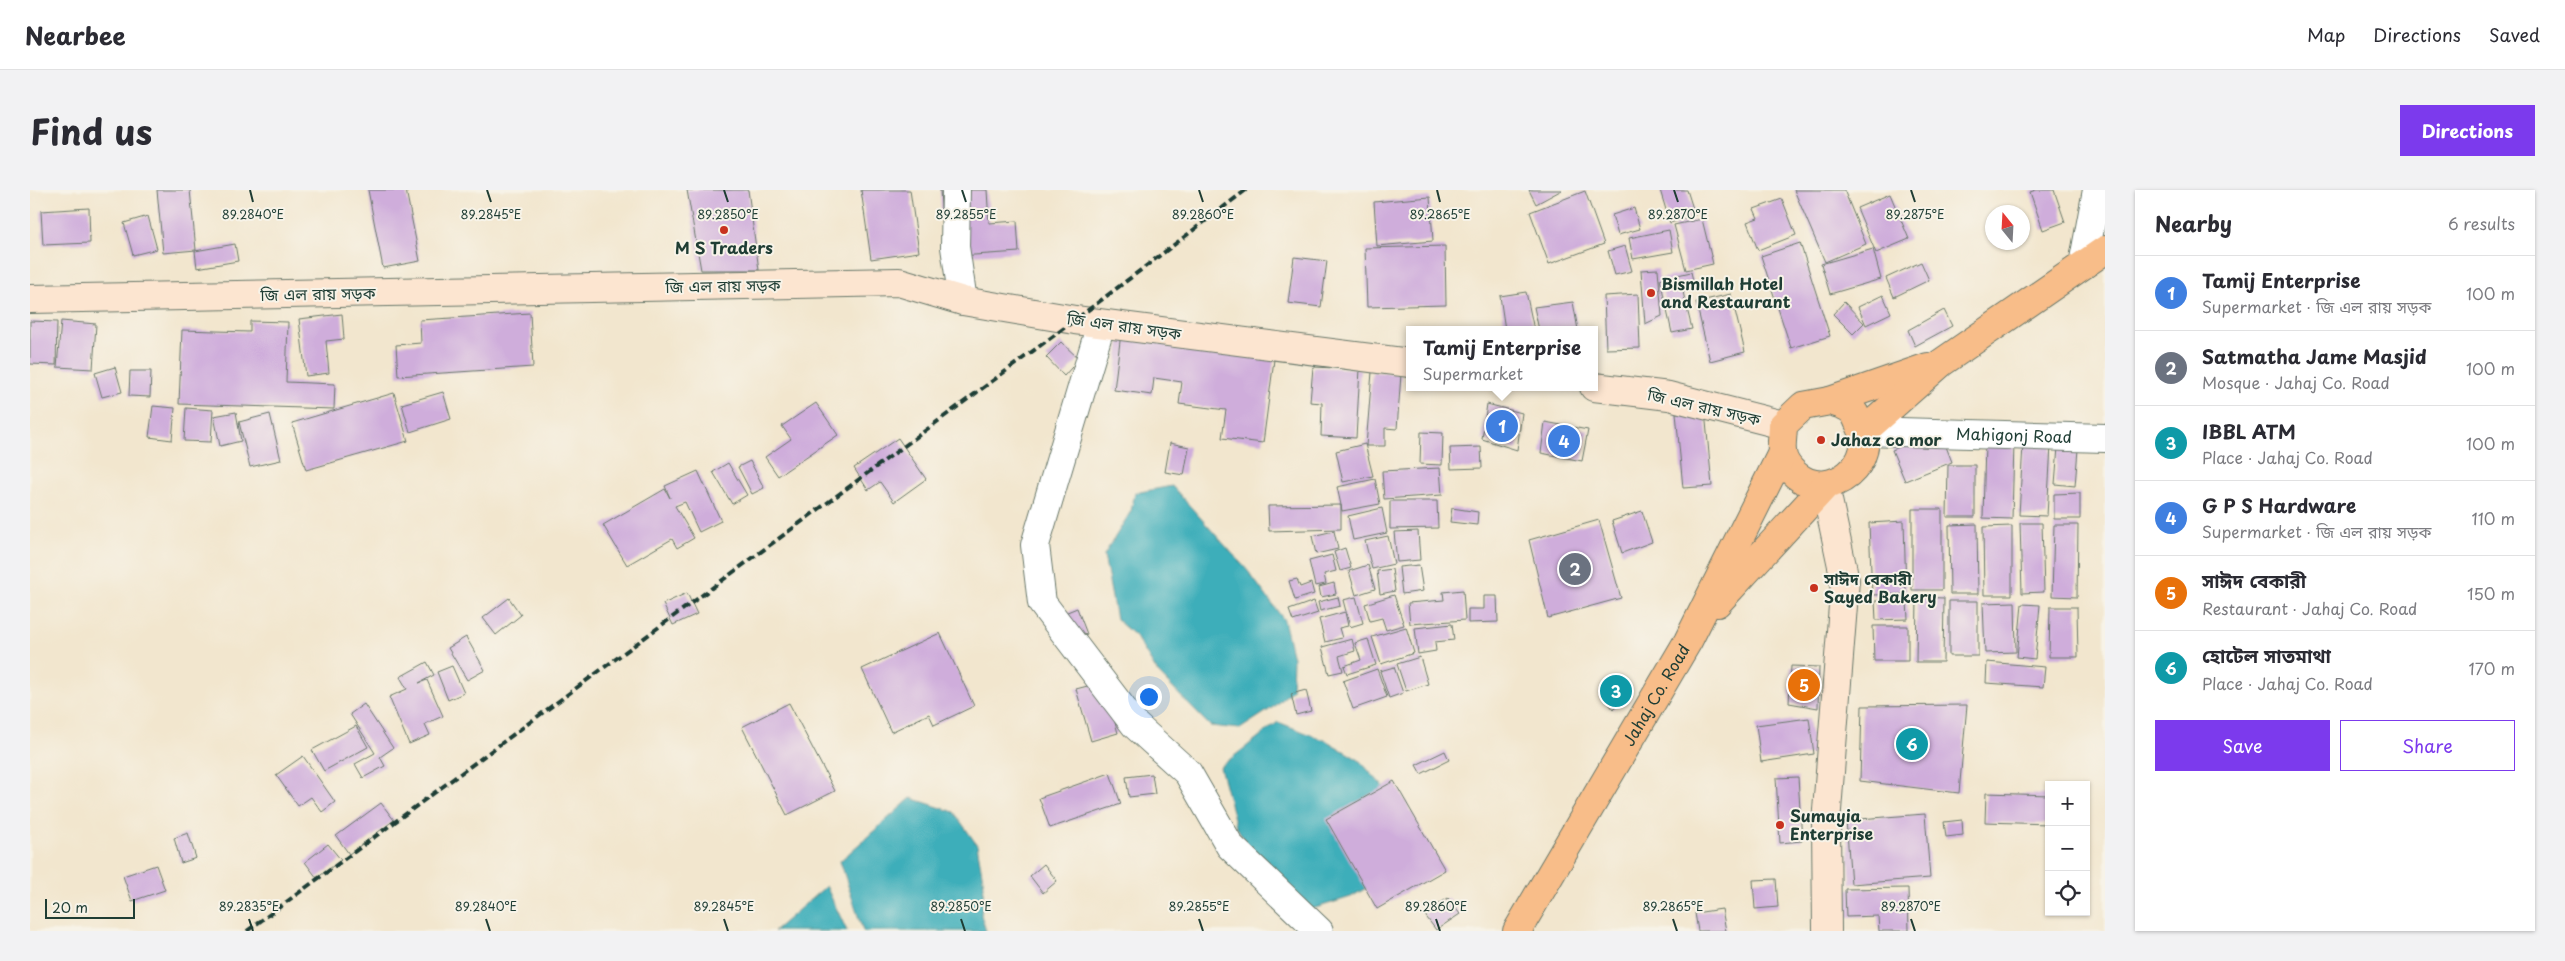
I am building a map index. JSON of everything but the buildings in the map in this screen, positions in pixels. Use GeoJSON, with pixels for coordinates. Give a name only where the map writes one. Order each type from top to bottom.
{"type":"FeatureCollection","features":[{"type":"Feature","properties":{"kind":"highway"},"geometry":{"type":"LineString","coordinates":[[1864,431],[1942,363],[2105,250]]}},
{"type":"Feature","properties":{"kind":"highway"},"geometry":{"type":"LineString","coordinates":[[1783,425],[1804,406],[1830,401],[1942,363]]}},
{"type":"Feature","properties":{"kind":"highway"},"geometry":{"type":"LineString","coordinates":[[1696,626],[1825,486],[1841,480],[1856,468],[1865,448],[1864,431],[1852,410],[1830,401]]}},
{"type":"Feature","properties":{"kind":"highway","name":"Jahaj Co. Road"},"geometry":{"type":"LineString","coordinates":[[1517,931],[1696,626],[1782,453],[1783,425]]}},
{"type":"Feature","properties":{"kind":"highway"},"geometry":{"type":"LineString","coordinates":[[1782,453],[1788,468],[1801,479],[1825,486]]}},
{"type":"Feature","properties":{"kind":"main road","name":"জি এল রায় সড়ক"},"geometry":{"type":"LineString","coordinates":[[30,300],[899,282],[963,301],[1101,324],[1406,362]]}},
{"type":"Feature","properties":{"kind":"main road","name":"জি এল রায় সড়ক"},"geometry":{"type":"LineString","coordinates":[[1598,387],[1669,396],[1783,425]]}},
{"type":"Feature","properties":{"kind":"main road"},"geometry":{"type":"LineString","coordinates":[[1825,486],[1845,580],[1826,823],[1827,931]]}},
{"type":"Feature","properties":{"kind":"street"},"geometry":{"type":"LineString","coordinates":[[956,190],[955,247],[963,301]]}},
{"type":"Feature","properties":{"kind":"street"},"geometry":{"type":"LineString","coordinates":[[2083,265],[2097,190]]}},
{"type":"Feature","properties":{"kind":"street"},"geometry":{"type":"LineString","coordinates":[[1101,324],[1035,545],[1042,604],[1135,725],[1188,773],[1230,846],[1319,931]]}},
{"type":"Feature","properties":{"kind":"street","name":"Mahigonj Road"},"geometry":{"type":"LineString","coordinates":[[1864,431],[2105,438]]}},
{"type":"Feature","properties":{"kind":"water"},"geometry":{"type":"Polygon","coordinates":[[[1172,486],[1248,571],[1284,620],[1293,658],[1292,690],[1272,708],[1240,729],[1210,726],[1158,673],[1136,637],[1116,619],[1104,555],[1131,511],[1135,493],[1172,486]]]}},
{"type":"Feature","properties":{"kind":"water"},"geometry":{"type":"Polygon","coordinates":[[[1278,722],[1327,741],[1359,760],[1389,793],[1385,877],[1351,897],[1309,910],[1265,874],[1236,826],[1220,767],[1278,722]]]}},
{"type":"Feature","properties":{"kind":"water"},"geometry":{"type":"Polygon","coordinates":[[[911,798],[954,812],[977,845],[984,885],[981,915],[986,931],[863,931],[840,861],[911,798]]]}},
{"type":"Feature","properties":{"kind":"water"},"geometry":{"type":"Polygon","coordinates":[[[826,886],[847,931],[774,931],[826,886]]]}},
{"type":"Feature","properties":{"kind":"railway"},"geometry":{"type":"LineString","coordinates":[[247,931],[1075,320],[1246,190]]}},
{"type":"Feature","properties":{"kind":"place","name":"M S Traders"},"geometry":{"type":"Point","coordinates":[724,230]}},
{"type":"Feature","properties":{"kind":"place","name":"Bismillah Hotel and Restaurant"},"geometry":{"type":"Point","coordinates":[1651,293]}},
{"type":"Feature","properties":{"kind":"place","name":"Tamij Enterprise"},"geometry":{"type":"Point","coordinates":[1502,426]}},
{"type":"Feature","properties":{"kind":"place","name":"Jahaz co mor"},"geometry":{"type":"Point","coordinates":[1821,440]}},
{"type":"Feature","properties":{"kind":"place","name":"G P S Hardware"},"geometry":{"type":"Point","coordinates":[1564,441]}},
{"type":"Feature","properties":{"kind":"place","name":"Satmatha Jame Masjid"},"geometry":{"type":"Point","coordinates":[1575,569]}},
{"type":"Feature","properties":{"kind":"place","name":"সাঈদ বেকারী Sayed Bakery"},"geometry":{"type":"Point","coordinates":[1814,588]}},
{"type":"Feature","properties":{"kind":"place","name":"সাঈদ বেকারী"},"geometry":{"type":"Point","coordinates":[1804,685]}},
{"type":"Feature","properties":{"kind":"place","name":"IBBL ATM"},"geometry":{"type":"Point","coordinates":[1616,691]}},
{"type":"Feature","properties":{"kind":"place","name":"হোটেল সাতমাথা"},"geometry":{"type":"Point","coordinates":[1912,744]}},
{"type":"Feature","properties":{"kind":"place","name":"Sumayia Enterprise"},"geometry":{"type":"Point","coordinates":[1780,825]}}]}
